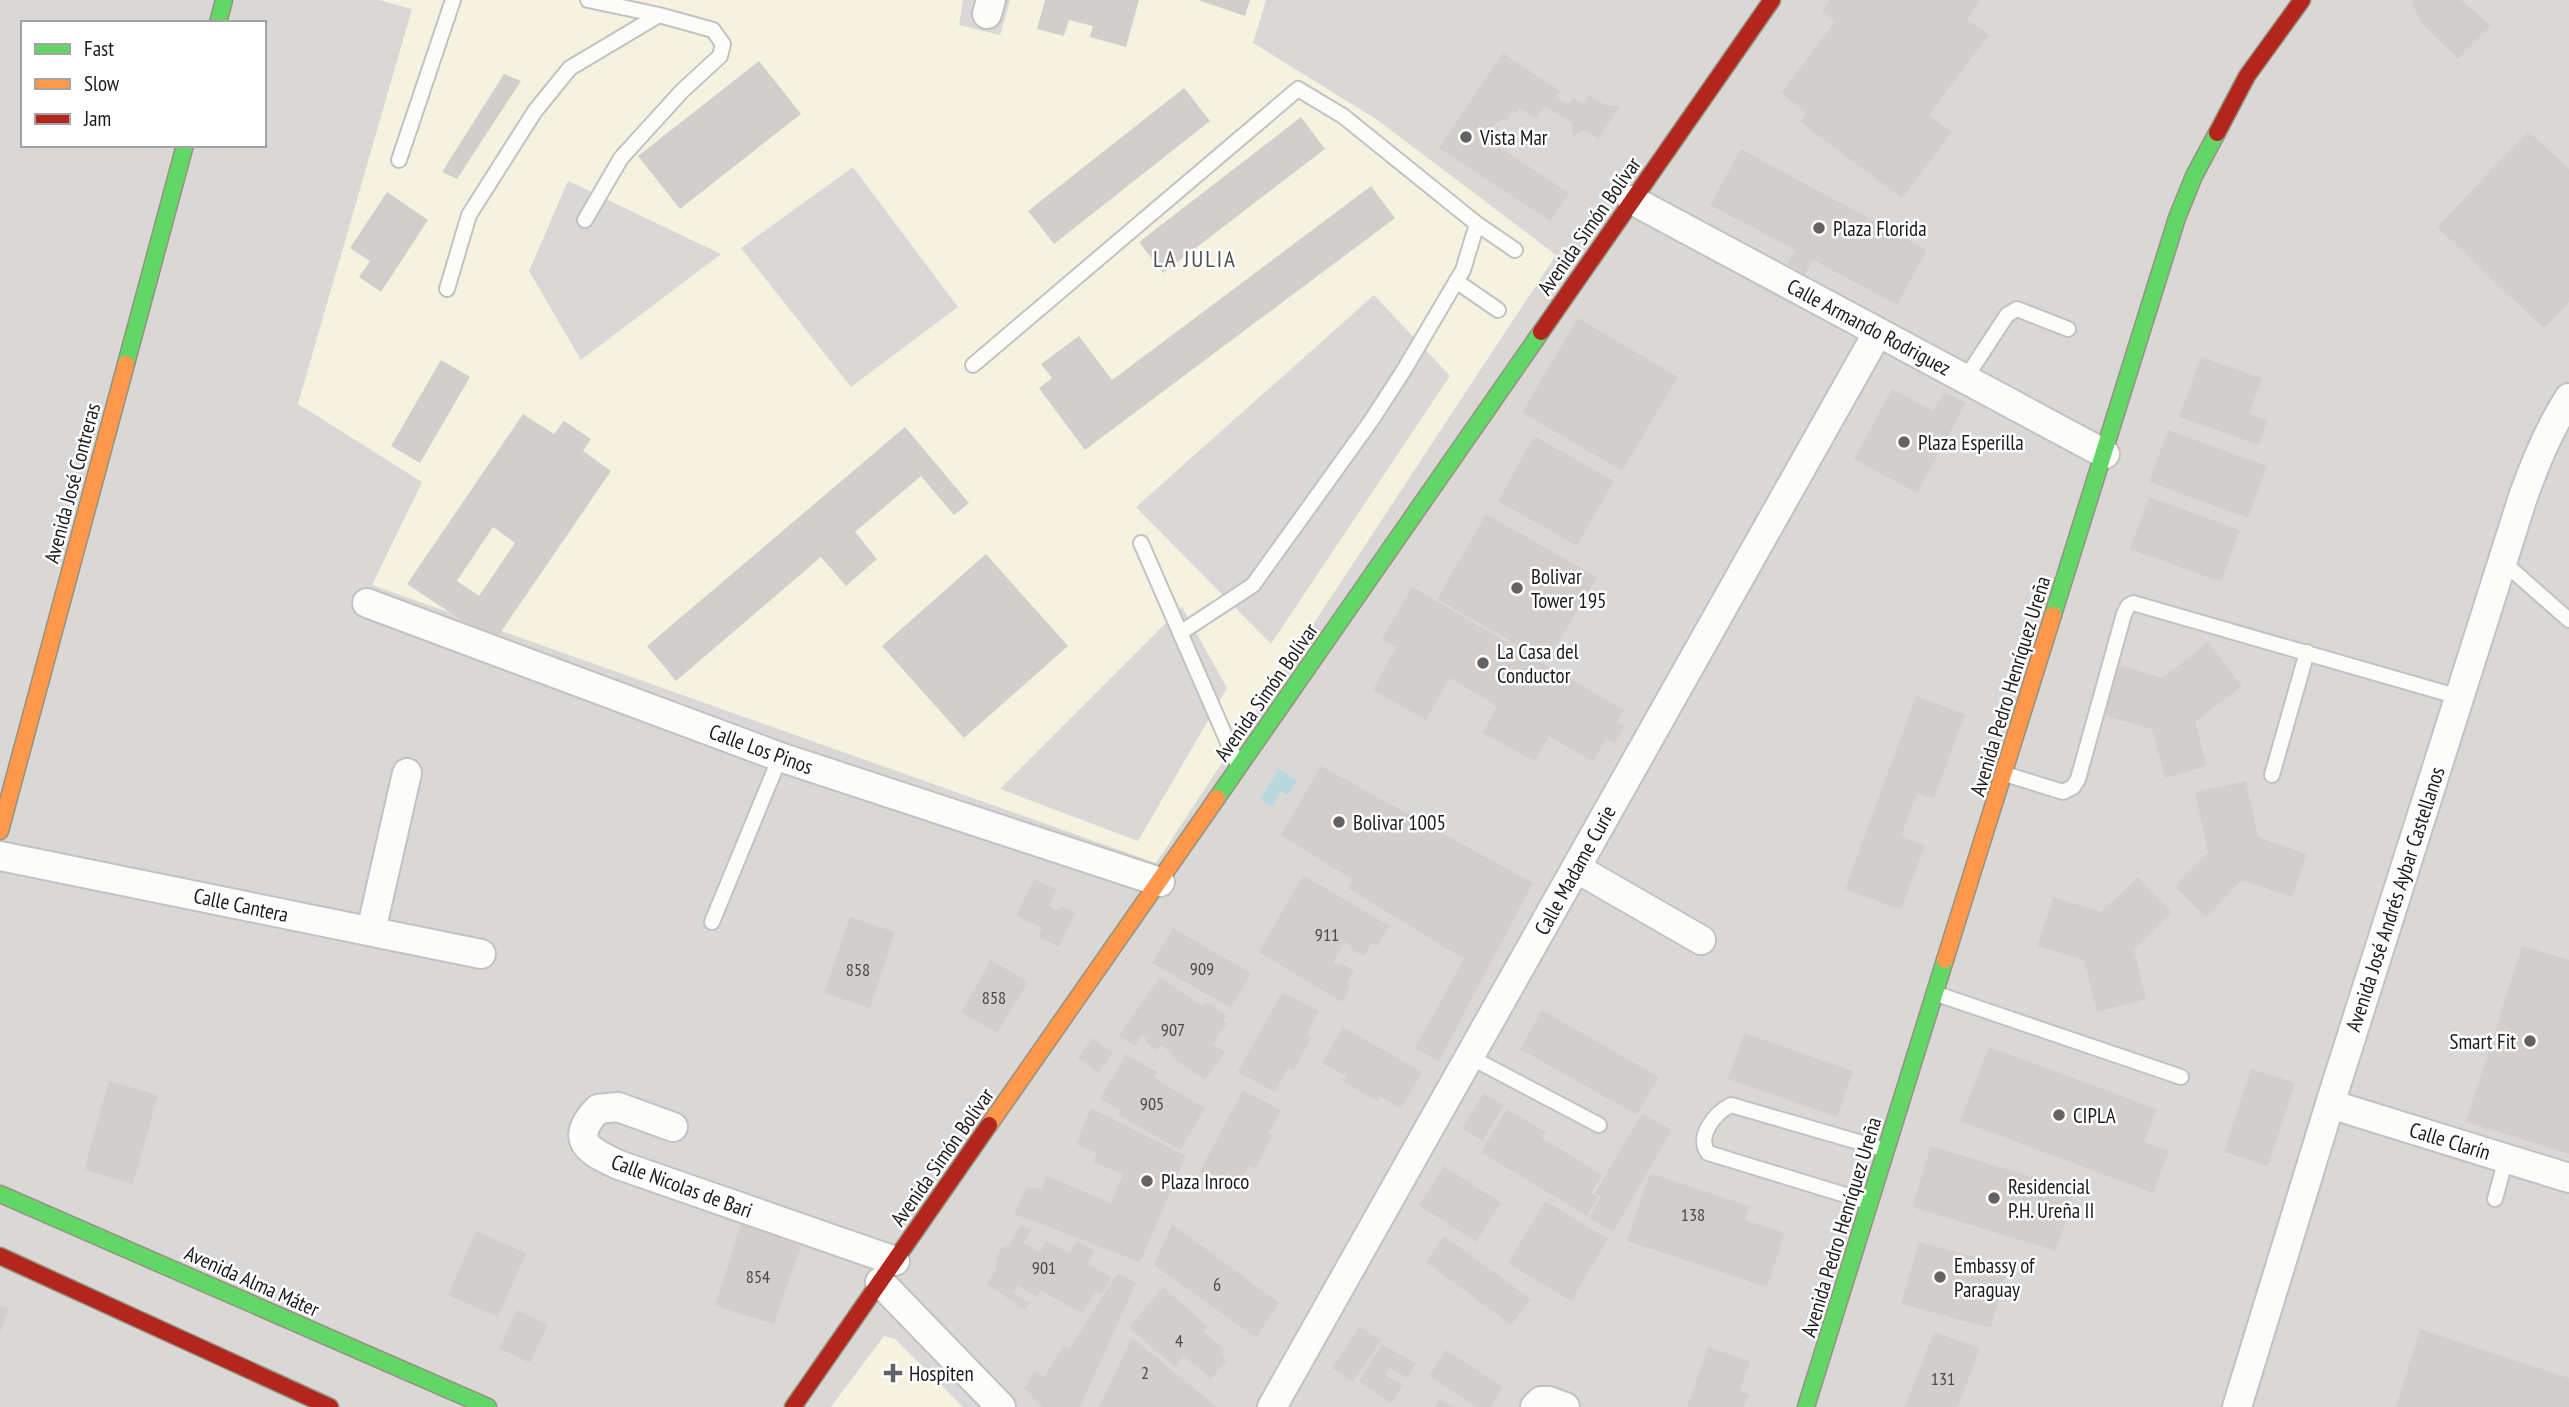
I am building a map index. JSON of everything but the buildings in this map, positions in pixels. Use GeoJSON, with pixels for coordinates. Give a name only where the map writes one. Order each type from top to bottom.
{"type":"FeatureCollection","features":[{"type":"Feature","properties":{"kind":"main road"},"geometry":{"type":"LineString","coordinates":[[219,21],[224,0]]}},
{"type":"Feature","properties":{"kind":"main road","name":"Avenida Simón Bolívar"},"geometry":{"type":"LineString","coordinates":[[793,1407],[1772,0]]}},
{"type":"Feature","properties":{"kind":"main road","name":"Avenida Pedro Henríquez Ureña"},"geometry":{"type":"LineString","coordinates":[[1806,1407],[2177,218],[2194,176],[2247,76],[2302,0]]}},
{"type":"Feature","properties":{"kind":"main road","name":"Avenida José Contreras"},"geometry":{"type":"LineString","coordinates":[[0,831],[184,147]]}},
{"type":"Feature","properties":{"kind":"main road","name":"Avenida Alma Máter"},"geometry":{"type":"LineString","coordinates":[[0,1194],[488,1407]]}},
{"type":"Feature","properties":{"kind":"main road"},"geometry":{"type":"LineString","coordinates":[[0,1256],[330,1407]]}},
{"type":"Feature","properties":{"kind":"street","name":"Calle Armando Rodriguez"},"geometry":{"type":"LineString","coordinates":[[1632,201],[2105,454]]}},
{"type":"Feature","properties":{"kind":"street","name":"Calle Madame Curie"},"geometry":{"type":"LineString","coordinates":[[1272,1407],[1878,332]]}},
{"type":"Feature","properties":{"kind":"street","name":"Avenida José Andrés Aybar Castellanos"},"geometry":{"type":"LineString","coordinates":[[2237,1407],[2502,561],[2538,456],[2569,398]]}},
{"type":"Feature","properties":{"kind":"street","name":"Calle Los Pinos"},"geometry":{"type":"LineString","coordinates":[[367,603],[780,757],[1160,882]]}},
{"type":"Feature","properties":{"kind":"street"},"geometry":{"type":"LineString","coordinates":[[372,931],[407,773]]}},
{"type":"Feature","properties":{"kind":"street","name":"Calle Cantera"},"geometry":{"type":"LineString","coordinates":[[0,856],[481,954]]}},
{"type":"Feature","properties":{"kind":"street"},"geometry":{"type":"LineString","coordinates":[[1576,869],[1701,940]]}},
{"type":"Feature","properties":{"kind":"street","name":"Calle Clarín"},"geometry":{"type":"LineString","coordinates":[[2330,1104],[2569,1178]]}},
{"type":"Feature","properties":{"kind":"street","name":"Calle Nicolas de Bari"},"geometry":{"type":"LineString","coordinates":[[673,1126],[618,1107],[598,1109],[586,1122],[583,1136],[588,1147],[598,1156],[888,1271],[1001,1407]]}},
{"type":"Feature","properties":{"kind":"street"},"geometry":{"type":"LineString","coordinates":[[1535,1407],[1541,1401],[1549,1401],[1565,1407]]}},
{"type":"Feature","properties":{"kind":"lane"},"geometry":{"type":"LineString","coordinates":[[399,160],[453,0]]}},
{"type":"Feature","properties":{"kind":"lane"},"geometry":{"type":"LineString","coordinates":[[585,220],[621,158],[682,91],[720,56],[723,44],[713,30],[588,0]]}},
{"type":"Feature","properties":{"kind":"lane"},"geometry":{"type":"LineString","coordinates":[[447,289],[469,215],[535,111],[570,68],[659,15]]}},
{"type":"Feature","properties":{"kind":"lane"},"geometry":{"type":"LineString","coordinates":[[973,365],[1298,89],[1343,117],[1477,224],[1514,250]]}},
{"type":"Feature","properties":{"kind":"lane"},"geometry":{"type":"LineString","coordinates":[[1180,633],[1253,585],[1371,421],[1404,370],[1462,270],[1477,224]]}},
{"type":"Feature","properties":{"kind":"lane"},"geometry":{"type":"LineString","coordinates":[[1456,281],[1498,310]]}},
{"type":"Feature","properties":{"kind":"lane"},"geometry":{"type":"LineString","coordinates":[[1965,379],[2007,315],[2017,309],[2068,329]]}},
{"type":"Feature","properties":{"kind":"lane"},"geometry":{"type":"LineString","coordinates":[[1141,544],[1239,767]]}},
{"type":"Feature","properties":{"kind":"lane"},"geometry":{"type":"LineString","coordinates":[[2502,561],[2569,620]]}},
{"type":"Feature","properties":{"kind":"lane"},"geometry":{"type":"LineString","coordinates":[[2005,774],[2063,792],[2073,788],[2078,779],[2124,614],[2133,603],[2459,697]]}},
{"type":"Feature","properties":{"kind":"lane"},"geometry":{"type":"LineString","coordinates":[[2272,775],[2307,652]]}},
{"type":"Feature","properties":{"kind":"lane"},"geometry":{"type":"LineString","coordinates":[[712,922],[780,757]]}},
{"type":"Feature","properties":{"kind":"lane"},"geometry":{"type":"LineString","coordinates":[[1936,993],[2181,1077]]}},
{"type":"Feature","properties":{"kind":"lane"},"geometry":{"type":"LineString","coordinates":[[1470,1057],[1600,1125]]}},
{"type":"Feature","properties":{"kind":"lane"},"geometry":{"type":"LineString","coordinates":[[1870,1203],[1708,1153],[1703,1146],[1704,1137],[1719,1111],[1731,1105],[1887,1151]]}},
{"type":"Feature","properties":{"kind":"lane"},"geometry":{"type":"LineString","coordinates":[[2495,1199],[2506,1158]]}},
{"type":"Feature","properties":{"kind":"shaded area"},"geometry":{"type":"Polygon","coordinates":[[[0,0],[2569,0],[2569,1407],[0,1407],[0,0]]]}},
{"type":"Feature","properties":{"kind":"shaded area"},"geometry":{"type":"Polygon","coordinates":[[[379,0],[963,0],[959,25],[1000,35],[1010,0],[1266,0],[1253,43],[1376,119],[1556,255],[1156,863],[372,585],[422,482],[298,404],[412,9],[379,0]]]}},
{"type":"Feature","properties":{"kind":"shaded area"},"geometry":{"type":"Polygon","coordinates":[[[853,167],[958,307],[851,387],[741,248],[853,167]]]}},
{"type":"Feature","properties":{"kind":"shaded area"},"geometry":{"type":"Polygon","coordinates":[[[568,181],[721,254],[581,360],[529,271],[568,181]]]}},
{"type":"Feature","properties":{"kind":"shaded area"},"geometry":{"type":"Polygon","coordinates":[[[1374,295],[1450,376],[1271,644],[1136,507],[1374,295]]]}},
{"type":"Feature","properties":{"kind":"shaded area"},"geometry":{"type":"Polygon","coordinates":[[[1907,373],[1944,392],[1933,411],[1897,392],[1907,373]]]}},
{"type":"Feature","properties":{"kind":"shaded area"},"geometry":{"type":"Polygon","coordinates":[[[1873,379],[1892,389],[1854,459],[1835,449],[1873,379]]]}},
{"type":"Feature","properties":{"kind":"shaded area"},"geometry":{"type":"Polygon","coordinates":[[[1182,607],[1227,688],[1138,841],[1000,789],[1182,607]]]}},
{"type":"Feature","properties":{"kind":"shaded area"},"geometry":{"type":"Polygon","coordinates":[[[1341,670],[1578,804],[1539,872],[1297,738],[1341,670]]]}},
{"type":"Feature","properties":{"kind":"shaded area"},"geometry":{"type":"Polygon","coordinates":[[[584,1256],[797,1349],[757,1407],[583,1407],[529,1385],[584,1256]]]}},
{"type":"Feature","properties":{"kind":"shaded area","name":"Hospiten"},"geometry":{"type":"Polygon","coordinates":[[[884,1336],[895,1339],[963,1407],[831,1407],[884,1336]]]}},
{"type":"Feature","properties":{"kind":"water"},"geometry":{"type":"Polygon","coordinates":[[[1279,769],[1297,781],[1288,795],[1281,791],[1272,807],[1260,799],[1279,769]]]}},
{"type":"Feature","properties":{"kind":"traffic: fast"},"geometry":{"type":"LineString","coordinates":[[219,21],[224,0]]}},
{"type":"Feature","properties":{"kind":"traffic: fast"},"geometry":{"type":"LineString","coordinates":[[2053,615],[2177,218],[2194,176],[2217,133]]}},
{"type":"Feature","properties":{"kind":"traffic: fast"},"geometry":{"type":"LineString","coordinates":[[126,364],[184,147]]}},
{"type":"Feature","properties":{"kind":"traffic: fast"},"geometry":{"type":"LineString","coordinates":[[1217,798],[1541,332]]}},
{"type":"Feature","properties":{"kind":"traffic: fast"},"geometry":{"type":"LineString","coordinates":[[1806,1407],[1945,960]]}},
{"type":"Feature","properties":{"kind":"traffic: fast"},"geometry":{"type":"LineString","coordinates":[[0,1194],[488,1407]]}},
{"type":"Feature","properties":{"kind":"traffic: slow"},"geometry":{"type":"LineString","coordinates":[[0,831],[126,364]]}},
{"type":"Feature","properties":{"kind":"traffic: slow"},"geometry":{"type":"LineString","coordinates":[[1945,960],[2053,615]]}},
{"type":"Feature","properties":{"kind":"traffic: slow"},"geometry":{"type":"LineString","coordinates":[[989,1125],[1217,798]]}},
{"type":"Feature","properties":{"kind":"traffic: jam"},"geometry":{"type":"LineString","coordinates":[[1541,332],[1772,0]]}},
{"type":"Feature","properties":{"kind":"traffic: jam"},"geometry":{"type":"LineString","coordinates":[[2217,133],[2247,76],[2302,0]]}},
{"type":"Feature","properties":{"kind":"traffic: jam"},"geometry":{"type":"LineString","coordinates":[[793,1407],[989,1125]]}},
{"type":"Feature","properties":{"kind":"traffic: jam"},"geometry":{"type":"LineString","coordinates":[[0,1256],[330,1407]]}},
{"type":"Feature","properties":{"kind":"place","name":"Vista Mar"},"geometry":{"type":"Point","coordinates":[1466,137]}},
{"type":"Feature","properties":{"kind":"place","name":"Plaza Florida"},"geometry":{"type":"Point","coordinates":[1819,228]}},
{"type":"Feature","properties":{"kind":"place","name":"Plaza Esperilla"},"geometry":{"type":"Point","coordinates":[1904,442]}},
{"type":"Feature","properties":{"kind":"place","name":"Bolivar Tower 195"},"geometry":{"type":"Point","coordinates":[1517,588]}},
{"type":"Feature","properties":{"kind":"place","name":"La Casa del Conductor"},"geometry":{"type":"Point","coordinates":[1483,663]}},
{"type":"Feature","properties":{"kind":"place","name":"Bolivar 1005"},"geometry":{"type":"Point","coordinates":[1339,822]}},
{"type":"Feature","properties":{"kind":"place","name":"Smart Fit"},"geometry":{"type":"Point","coordinates":[2530,1041]}},
{"type":"Feature","properties":{"kind":"place","name":"CIPLA"},"geometry":{"type":"Point","coordinates":[2059,1115]}},
{"type":"Feature","properties":{"kind":"place","name":"Plaza Inroco"},"geometry":{"type":"Point","coordinates":[1147,1181]}},
{"type":"Feature","properties":{"kind":"place","name":"Residencial P.H. Ureña II"},"geometry":{"type":"Point","coordinates":[1994,1198]}},
{"type":"Feature","properties":{"kind":"place","name":"Embassy of Paraguay"},"geometry":{"type":"Point","coordinates":[1940,1277]}},
{"type":"Feature","properties":{"kind":"place","name":"Hospiten"},"geometry":{"type":"Point","coordinates":[893,1373]}},
{"type":"Feature","properties":{"kind":"district","name":"LA JULIA"},"geometry":{"type":"Point","coordinates":[1195,258]}}]}
